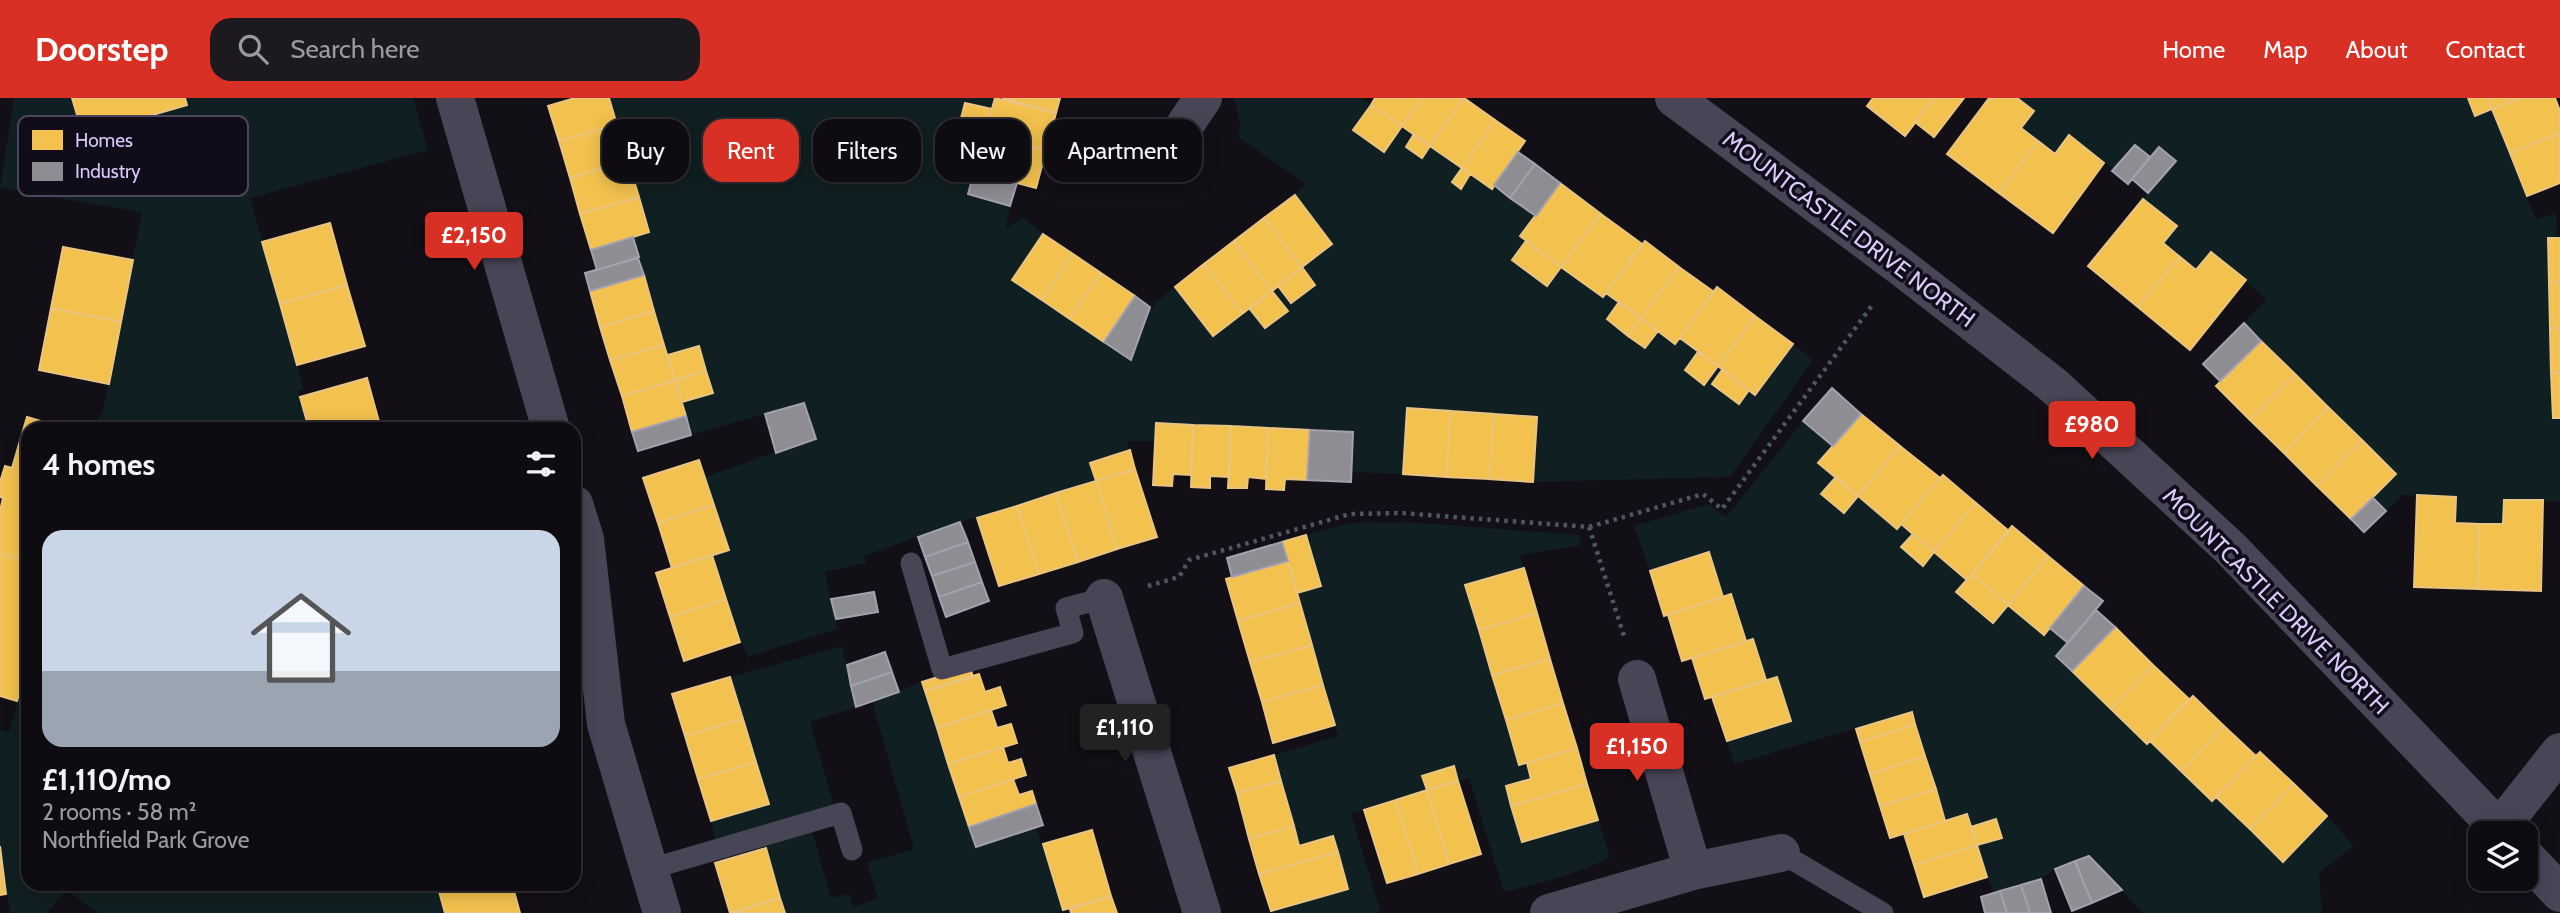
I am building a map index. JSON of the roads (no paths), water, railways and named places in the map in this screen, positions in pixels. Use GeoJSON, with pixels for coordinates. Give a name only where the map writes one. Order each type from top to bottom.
{"type":"FeatureCollection","features":[{"type":"Feature","properties":{"kind":"street"},"geometry":{"type":"LineString","coordinates":[[455,98],[549,422]]}},
{"type":"Feature","properties":{"kind":"street","name":"MOUNTCASTLE DRIVE NORTH"},"geometry":{"type":"LineString","coordinates":[[1674,98],[1901,267],[2053,385],[2230,548],[2491,821]]}},
{"type":"Feature","properties":{"kind":"street"},"geometry":{"type":"LineString","coordinates":[[581,526],[585,538],[606,724],[662,913]]}},
{"type":"Feature","properties":{"kind":"street"},"geometry":{"type":"LineString","coordinates":[[1104,598],[1202,913]]}},
{"type":"Feature","properties":{"kind":"street"},"geometry":{"type":"LineString","coordinates":[[1637,679],[1693,871]]}},
{"type":"Feature","properties":{"kind":"street"},"geometry":{"type":"LineString","coordinates":[[2508,821],[2560,752]]}},
{"type":"Feature","properties":{"kind":"street"},"geometry":{"type":"LineString","coordinates":[[1549,913],[1693,871],[1781,853]]}},
{"type":"Feature","properties":{"kind":"street"},"geometry":{"type":"LineString","coordinates":[[2538,870],[2560,893]]}},
{"type":"Feature","properties":{"kind":"lane"},"geometry":{"type":"LineString","coordinates":[[911,563],[943,669],[1073,633],[1066,608],[1104,598]]}},
{"type":"Feature","properties":{"kind":"lane"},"geometry":{"type":"LineString","coordinates":[[650,869],[841,813],[852,850]]}},
{"type":"Feature","properties":{"kind":"lane"},"geometry":{"type":"LineString","coordinates":[[1781,853],[1883,913]]}}]}
